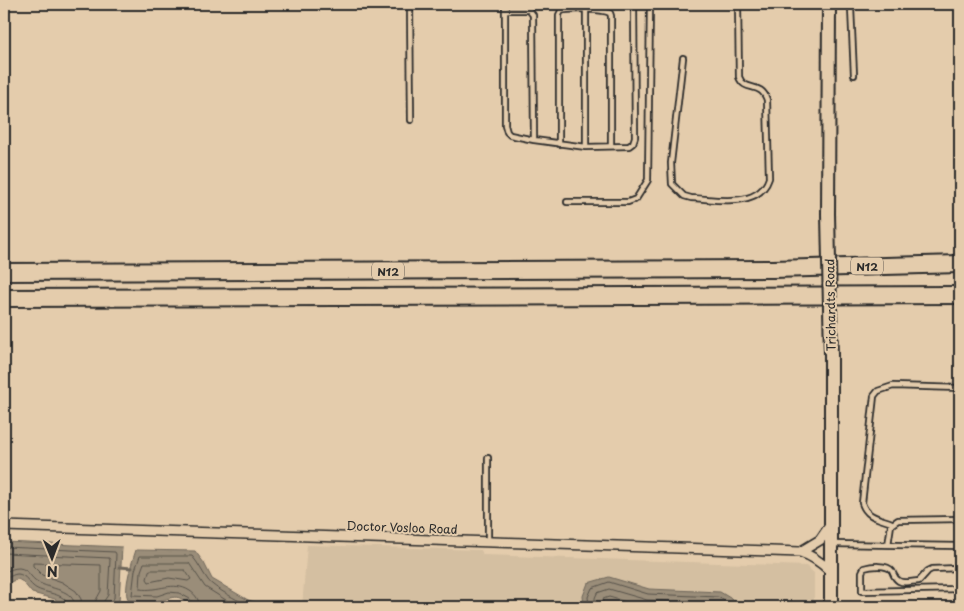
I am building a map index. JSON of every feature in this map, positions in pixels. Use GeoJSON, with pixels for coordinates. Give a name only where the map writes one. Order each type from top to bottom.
{"type":"FeatureCollection","features":[{"type":"Feature","properties":{"kind":"highway","name":"N12"},"geometry":{"type":"LineString","coordinates":[[4,272],[773,269],[960,264]]}},
{"type":"Feature","properties":{"kind":"highway","name":"N12"},"geometry":{"type":"LineString","coordinates":[[4,298],[960,296]]}},
{"type":"Feature","properties":{"kind":"street","name":"Trichardts Road"},"geometry":{"type":"LineString","coordinates":[[829,4],[828,214],[831,355],[831,607]]}},
{"type":"Feature","properties":{"kind":"street"},"geometry":{"type":"LineString","coordinates":[[800,552],[820,540],[831,524]]}},
{"type":"Feature","properties":{"kind":"street","name":"Doctor Vosloo Road"},"geometry":{"type":"LineString","coordinates":[[4,526],[800,552],[820,561],[830,571]]}},
{"type":"Feature","properties":{"kind":"lane"},"geometry":{"type":"LineString","coordinates":[[410,4],[411,120]]}},
{"type":"Feature","properties":{"kind":"lane"},"geometry":{"type":"LineString","coordinates":[[506,4],[505,125],[507,132],[510,135],[534,140],[586,147],[629,146],[635,137],[634,4]]}},
{"type":"Feature","properties":{"kind":"lane"},"geometry":{"type":"LineString","coordinates":[[586,4],[586,147]]}},
{"type":"Feature","properties":{"kind":"lane"},"geometry":{"type":"LineString","coordinates":[[567,202],[628,202],[636,200],[648,180],[650,4]]}},
{"type":"Feature","properties":{"kind":"lane"},"geometry":{"type":"LineString","coordinates":[[683,58],[671,163],[672,184],[684,196],[692,198],[741,200],[761,192],[768,178],[767,100],[765,92],[761,89],[748,87],[741,82],[739,77],[738,4]]}},
{"type":"Feature","properties":{"kind":"lane"},"geometry":{"type":"LineString","coordinates":[[853,4],[851,8],[854,75]]}},
{"type":"Feature","properties":{"kind":"lane"},"geometry":{"type":"LineString","coordinates":[[505,10],[529,10],[532,14],[534,140]]}},
{"type":"Feature","properties":{"kind":"lane"},"geometry":{"type":"LineString","coordinates":[[559,144],[559,15],[561,11],[565,10],[586,10],[606,11],[611,16],[612,146]]}},
{"type":"Feature","properties":{"kind":"lane"},"geometry":{"type":"LineString","coordinates":[[892,523],[868,514],[864,510],[862,503],[874,396],[878,391],[894,386],[960,388]]}},
{"type":"Feature","properties":{"kind":"lane"},"geometry":{"type":"LineString","coordinates":[[488,458],[488,542]]}},
{"type":"Feature","properties":{"kind":"lane"},"geometry":{"type":"LineString","coordinates":[[888,545],[889,529],[892,523],[898,520],[960,519]]}},
{"type":"Feature","properties":{"kind":"lane"},"geometry":{"type":"LineString","coordinates":[[831,544],[960,546]]}},
{"type":"Feature","properties":{"kind":"lane"},"geometry":{"type":"LineString","coordinates":[[960,568],[932,569],[919,581],[901,582],[896,579],[888,567],[864,568],[862,572],[862,590],[960,589]]}},
{"type":"Feature","properties":{"kind":"lane"},"geometry":{"type":"LineString","coordinates":[[901,582],[902,591]]}},
{"type":"Feature","properties":{"kind":"shaded area"},"geometry":{"type":"Polygon","coordinates":[[[307,545],[481,550],[483,555],[806,566],[814,573],[814,607],[302,607],[307,545]]]}},
{"type":"Feature","properties":{"kind":"water"},"geometry":{"type":"Polygon","coordinates":[[[4,542],[122,547],[119,602],[111,607],[64,605],[55,599],[32,593],[18,579],[10,582],[4,588],[4,542]]]}},
{"type":"Feature","properties":{"kind":"water"},"geometry":{"type":"Polygon","coordinates":[[[136,550],[195,551],[212,579],[248,600],[270,607],[190,607],[182,599],[175,597],[154,601],[128,600],[127,582],[136,550]]]}},
{"type":"Feature","properties":{"kind":"water"},"geometry":{"type":"Polygon","coordinates":[[[609,577],[649,589],[720,592],[745,607],[584,607],[583,596],[588,583],[609,577]]]}},
{"type":"Feature","properties":{"kind":"waterway"},"geometry":{"type":"LineString","coordinates":[[119,567],[132,568]]}}]}
